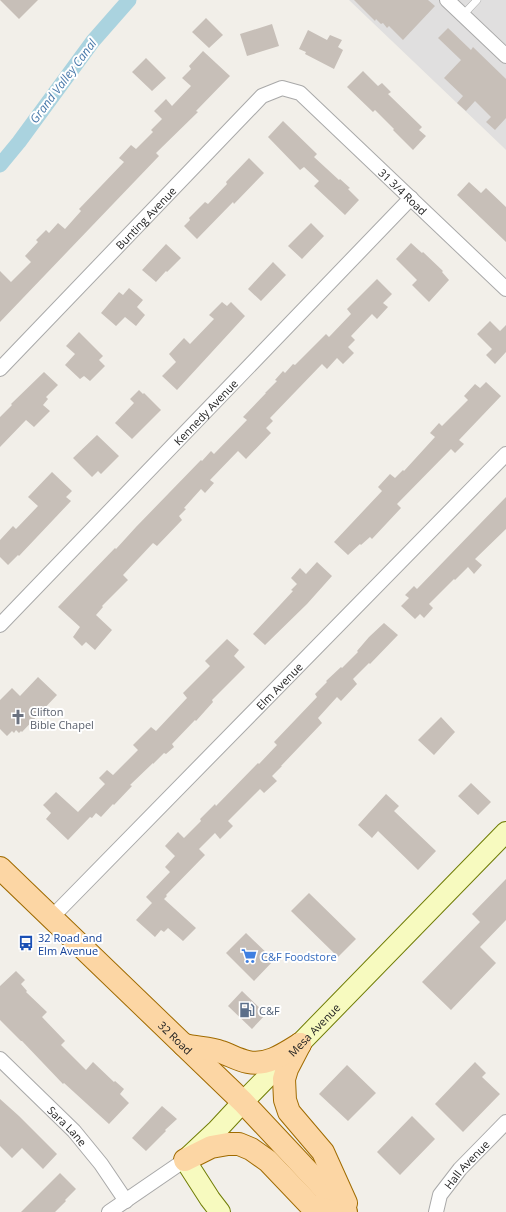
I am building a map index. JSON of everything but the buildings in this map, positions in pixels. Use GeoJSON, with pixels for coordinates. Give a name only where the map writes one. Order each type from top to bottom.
{"type":"FeatureCollection","features":[{"type":"Feature","properties":{"kind":"main road","name":"32 Road"},"geometry":{"type":"LineString","coordinates":[[0,868],[243,1102],[346,1212]]}},
{"type":"Feature","properties":{"kind":"main road"},"geometry":{"type":"LineString","coordinates":[[184,1045],[220,1052],[247,1062],[257,1063],[278,1057],[300,1044]]}},
{"type":"Feature","properties":{"kind":"main road"},"geometry":{"type":"LineString","coordinates":[[300,1044],[287,1069],[284,1079],[284,1100],[289,1112],[323,1152],[349,1212]]}},
{"type":"Feature","properties":{"kind":"main road"},"geometry":{"type":"LineString","coordinates":[[185,1160],[211,1147],[239,1144],[251,1149],[268,1161],[310,1205],[332,1212]]}},
{"type":"Feature","properties":{"kind":"street"},"geometry":{"type":"LineString","coordinates":[[447,0],[506,56]]}},
{"type":"Feature","properties":{"kind":"street","name":"Bunting Avenue"},"geometry":{"type":"LineString","coordinates":[[0,369],[262,96],[282,88],[300,93]]}},
{"type":"Feature","properties":{"kind":"street","name":"31 3/4 Road"},"geometry":{"type":"LineString","coordinates":[[300,93],[506,289]]}},
{"type":"Feature","properties":{"kind":"street","name":"Kennedy Avenue"},"geometry":{"type":"LineString","coordinates":[[0,625],[411,198]]}},
{"type":"Feature","properties":{"kind":"street","name":"Elm Avenue"},"geometry":{"type":"LineString","coordinates":[[52,917],[506,454]]}},
{"type":"Feature","properties":{"kind":"street","name":"Mesa Avenue"},"geometry":{"type":"LineString","coordinates":[[110,1212],[185,1160],[217,1130],[506,832]]}},
{"type":"Feature","properties":{"kind":"street","name":"Sara Lane"},"geometry":{"type":"LineString","coordinates":[[0,1059],[74,1131],[101,1164],[126,1200]]}},
{"type":"Feature","properties":{"kind":"street","name":"Hall Avenue"},"geometry":{"type":"LineString","coordinates":[[436,1212],[440,1194],[460,1169],[506,1122]]}},
{"type":"Feature","properties":{"kind":"street"},"geometry":{"type":"LineString","coordinates":[[185,1160],[220,1212]]}},
{"type":"Feature","properties":{"kind":"lane"},"geometry":{"type":"LineString","coordinates":[[463,15],[477,0]]}},
{"type":"Feature","properties":{"kind":"shaded area"},"geometry":{"type":"Polygon","coordinates":[[[349,0],[506,0],[506,150],[502,146],[349,0]]]}},
{"type":"Feature","properties":{"kind":"waterway","name":"Grand Valley Canal"},"geometry":{"type":"LineString","coordinates":[[0,165],[19,142],[93,41],[129,0]]}},
{"type":"Feature","properties":{"kind":"place","name":"Clifton Bible Chapel"},"geometry":{"type":"Point","coordinates":[18,717]}},
{"type":"Feature","properties":{"kind":"place","name":"32 Road and Elm Avenue"},"geometry":{"type":"Point","coordinates":[26,943]}},
{"type":"Feature","properties":{"kind":"place","name":"C&F Foodstore"},"geometry":{"type":"Point","coordinates":[249,956]}},
{"type":"Feature","properties":{"kind":"place","name":"C&F"},"geometry":{"type":"Point","coordinates":[247,1010]}}]}
